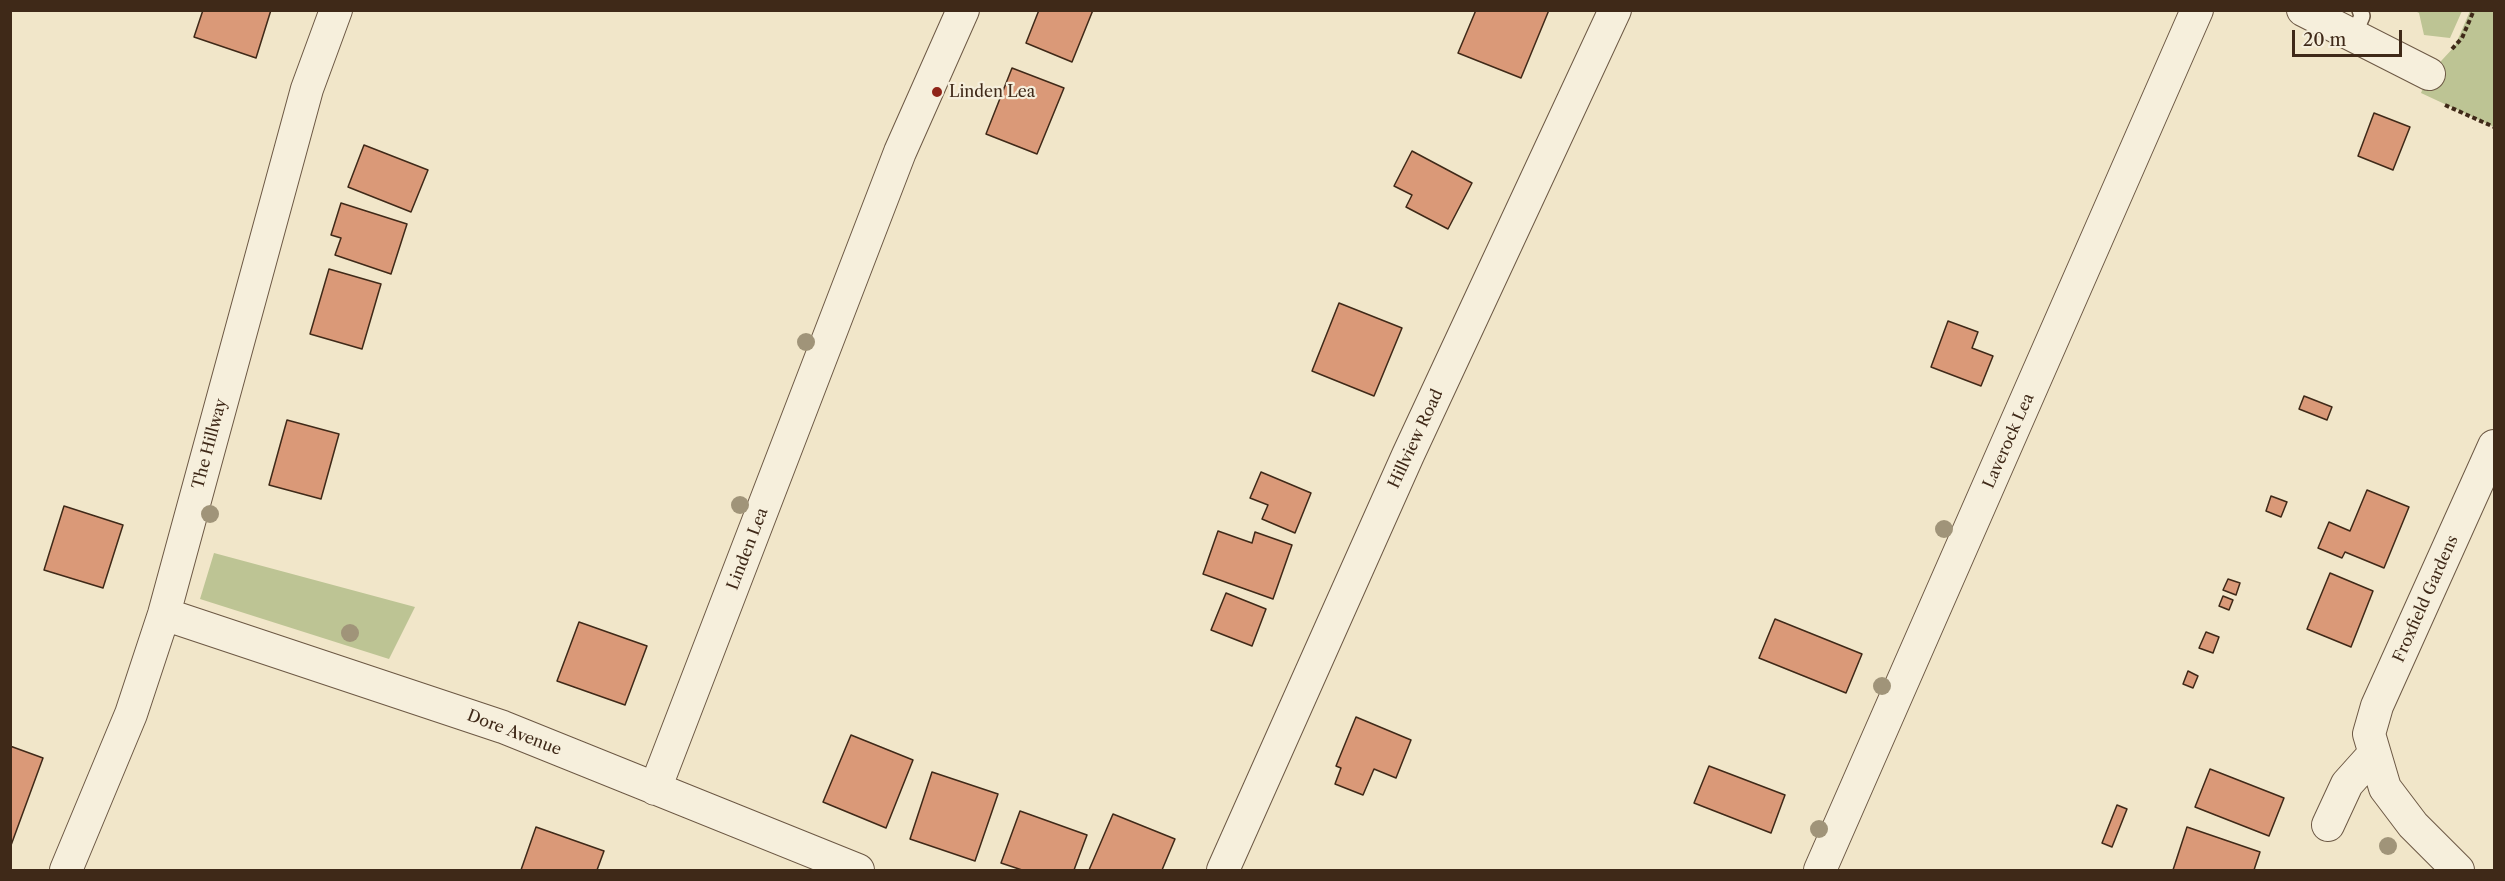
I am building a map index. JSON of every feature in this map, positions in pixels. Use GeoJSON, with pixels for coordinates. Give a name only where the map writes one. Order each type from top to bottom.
{"type":"FeatureCollection","features":[{"type":"Feature","properties":{"kind":"street","name":"The Hillway"},"geometry":{"type":"LineString","coordinates":[[66,870],[131,714],[164,614],[307,89],[336,10]]}},
{"type":"Feature","properties":{"kind":"street","name":"Linden Lea"},"geometry":{"type":"LineString","coordinates":[[655,789],[900,152],[963,10]]}},
{"type":"Feature","properties":{"kind":"street","name":"Hillview Road"},"geometry":{"type":"LineString","coordinates":[[1223,870],[1413,444],[1615,10]]}},
{"type":"Feature","properties":{"kind":"street","name":"Laverock Lea"},"geometry":{"type":"LineString","coordinates":[[1820,870],[2197,10]]}},
{"type":"Feature","properties":{"kind":"street"},"geometry":{"type":"LineString","coordinates":[[2303,10],[2357,22],[2430,74]]}},
{"type":"Feature","properties":{"kind":"street","name":"Froxfield Gardens"},"geometry":{"type":"LineString","coordinates":[[2458,870],[2413,825],[2385,788],[2373,755],[2369,734],[2377,706],[2494,446]]}},
{"type":"Feature","properties":{"kind":"street","name":"Dore Avenue"},"geometry":{"type":"LineString","coordinates":[[164,614],[503,727],[858,870]]}},
{"type":"Feature","properties":{"kind":"street"},"geometry":{"type":"LineString","coordinates":[[2328,825],[2347,784],[2373,755]]}},
{"type":"Feature","properties":{"kind":"path"},"geometry":{"type":"LineString","coordinates":[[2474,10],[2462,38],[2430,74],[2421,93],[2494,127]]}},
{"type":"Feature","properties":{"kind":"green space"},"geometry":{"type":"Polygon","coordinates":[[[2415,11],[2462,11],[2450,38],[2424,35],[2419,13],[2415,11]]]}},
{"type":"Feature","properties":{"kind":"green space"},"geometry":{"type":"Polygon","coordinates":[[[2470,11],[2494,11],[2494,127],[2421,93],[2429,74],[2455,46],[2470,11]]]}},
{"type":"Feature","properties":{"kind":"green space"},"geometry":{"type":"Polygon","coordinates":[[[214,553],[415,607],[389,659],[200,599],[214,553]]]}},
{"type":"Feature","properties":{"kind":"building"},"geometry":{"type":"Polygon","coordinates":[[[203,10],[271,10],[256,58],[194,37],[203,10]]]}},
{"type":"Feature","properties":{"kind":"building"},"geometry":{"type":"Polygon","coordinates":[[[1039,10],[1093,10],[1072,62],[1026,43],[1039,10]]]}},
{"type":"Feature","properties":{"kind":"building"},"geometry":{"type":"Polygon","coordinates":[[[1476,10],[1549,10],[1521,78],[1458,53],[1476,10]]]}},
{"type":"Feature","properties":{"kind":"building"},"geometry":{"type":"Polygon","coordinates":[[[1012,68],[1064,88],[1037,154],[986,134],[1012,68]]]}},
{"type":"Feature","properties":{"kind":"building"},"geometry":{"type":"Polygon","coordinates":[[[2374,113],[2410,127],[2393,170],[2358,156],[2374,113]]]}},
{"type":"Feature","properties":{"kind":"building"},"geometry":{"type":"Polygon","coordinates":[[[364,145],[428,170],[411,212],[348,187],[364,145]]]}},
{"type":"Feature","properties":{"kind":"building"},"geometry":{"type":"Polygon","coordinates":[[[1412,151],[1472,183],[1448,229],[1406,207],[1412,195],[1394,186],[1412,151]]]}},
{"type":"Feature","properties":{"kind":"building"},"geometry":{"type":"Polygon","coordinates":[[[341,203],[407,224],[391,274],[335,255],[341,238],[331,235],[341,203]]]}},
{"type":"Feature","properties":{"kind":"building"},"geometry":{"type":"Polygon","coordinates":[[[329,269],[381,284],[362,349],[310,334],[329,269]]]}},
{"type":"Feature","properties":{"kind":"building"},"geometry":{"type":"Polygon","coordinates":[[[1339,303],[1402,328],[1374,396],[1312,371],[1339,303]]]}},
{"type":"Feature","properties":{"kind":"building"},"geometry":{"type":"Polygon","coordinates":[[[1948,321],[1978,332],[1972,348],[1993,356],[1981,386],[1931,367],[1948,321]]]}},
{"type":"Feature","properties":{"kind":"building"},"geometry":{"type":"Polygon","coordinates":[[[2304,396],[2332,407],[2327,420],[2299,409],[2304,396]]]}},
{"type":"Feature","properties":{"kind":"building"},"geometry":{"type":"Polygon","coordinates":[[[287,420],[339,434],[321,499],[269,485],[287,420]]]}},
{"type":"Feature","properties":{"kind":"building"},"geometry":{"type":"Polygon","coordinates":[[[1261,472],[1311,493],[1295,533],[1262,519],[1268,505],[1250,498],[1261,472]]]}},
{"type":"Feature","properties":{"kind":"building"},"geometry":{"type":"Polygon","coordinates":[[[2367,490],[2409,507],[2384,568],[2345,552],[2342,558],[2318,548],[2329,522],[2350,531],[2367,490]]]}},
{"type":"Feature","properties":{"kind":"building"},"geometry":{"type":"Polygon","coordinates":[[[2271,496],[2287,502],[2281,517],[2266,511],[2271,496]]]}},
{"type":"Feature","properties":{"kind":"building"},"geometry":{"type":"Polygon","coordinates":[[[64,506],[123,525],[103,588],[44,570],[64,506]]]}},
{"type":"Feature","properties":{"kind":"building"},"geometry":{"type":"Polygon","coordinates":[[[1218,531],[1252,543],[1255,532],[1292,545],[1273,599],[1203,574],[1218,531]]]}},
{"type":"Feature","properties":{"kind":"building"},"geometry":{"type":"Polygon","coordinates":[[[2330,573],[2373,591],[2351,647],[2307,629],[2330,573]]]}},
{"type":"Feature","properties":{"kind":"building"},"geometry":{"type":"Polygon","coordinates":[[[2228,579],[2240,583],[2236,595],[2223,590],[2228,579]]]}},
{"type":"Feature","properties":{"kind":"building"},"geometry":{"type":"Polygon","coordinates":[[[1226,593],[1266,609],[1252,646],[1211,630],[1226,593]]]}},
{"type":"Feature","properties":{"kind":"building"},"geometry":{"type":"Polygon","coordinates":[[[2223,596],[2233,600],[2229,610],[2219,606],[2223,596]]]}},
{"type":"Feature","properties":{"kind":"building"},"geometry":{"type":"Polygon","coordinates":[[[1775,619],[1862,654],[1846,693],[1759,658],[1775,619]]]}},
{"type":"Feature","properties":{"kind":"building"},"geometry":{"type":"Polygon","coordinates":[[[579,622],[647,646],[625,705],[557,681],[579,622]]]}},
{"type":"Feature","properties":{"kind":"building"},"geometry":{"type":"Polygon","coordinates":[[[2206,632],[2219,637],[2213,653],[2199,648],[2206,632]]]}},
{"type":"Feature","properties":{"kind":"building"},"geometry":{"type":"Polygon","coordinates":[[[2188,671],[2198,676],[2193,688],[2183,684],[2188,671]]]}},
{"type":"Feature","properties":{"kind":"building"},"geometry":{"type":"Polygon","coordinates":[[[1356,717],[1411,740],[1396,778],[1374,769],[1363,795],[1335,784],[1341,768],[1336,766],[1356,717]]]}},
{"type":"Feature","properties":{"kind":"building"},"geometry":{"type":"Polygon","coordinates":[[[851,735],[913,760],[886,828],[823,802],[851,735]]]}},
{"type":"Feature","properties":{"kind":"building"},"geometry":{"type":"Polygon","coordinates":[[[10,746],[43,758],[10,848],[10,746]]]}},
{"type":"Feature","properties":{"kind":"building"},"geometry":{"type":"Polygon","coordinates":[[[1709,766],[1785,795],[1771,833],[1694,803],[1709,766]]]}},
{"type":"Feature","properties":{"kind":"building"},"geometry":{"type":"Polygon","coordinates":[[[2210,769],[2284,798],[2269,836],[2195,807],[2210,769]]]}},
{"type":"Feature","properties":{"kind":"building"},"geometry":{"type":"Polygon","coordinates":[[[932,772],[998,794],[975,861],[910,839],[932,772]]]}},
{"type":"Feature","properties":{"kind":"building"},"geometry":{"type":"Polygon","coordinates":[[[2117,805],[2127,809],[2112,847],[2102,843],[2117,805]]]}},
{"type":"Feature","properties":{"kind":"building"},"geometry":{"type":"Polygon","coordinates":[[[1020,811],[1087,835],[1074,870],[1022,870],[1001,863],[1020,811]]]}},
{"type":"Feature","properties":{"kind":"building"},"geometry":{"type":"Polygon","coordinates":[[[1113,814],[1175,839],[1162,870],[1089,870],[1113,814]]]}},
{"type":"Feature","properties":{"kind":"building"},"geometry":{"type":"Polygon","coordinates":[[[536,827],[604,851],[597,870],[521,870],[536,827]]]}},
{"type":"Feature","properties":{"kind":"building"},"geometry":{"type":"Polygon","coordinates":[[[2187,827],[2260,852],[2254,870],[2173,870],[2187,827]]]}},
{"type":"Feature","properties":{"kind":"place","name":"Linden Lea"},"geometry":{"type":"Point","coordinates":[937,92]}}]}
